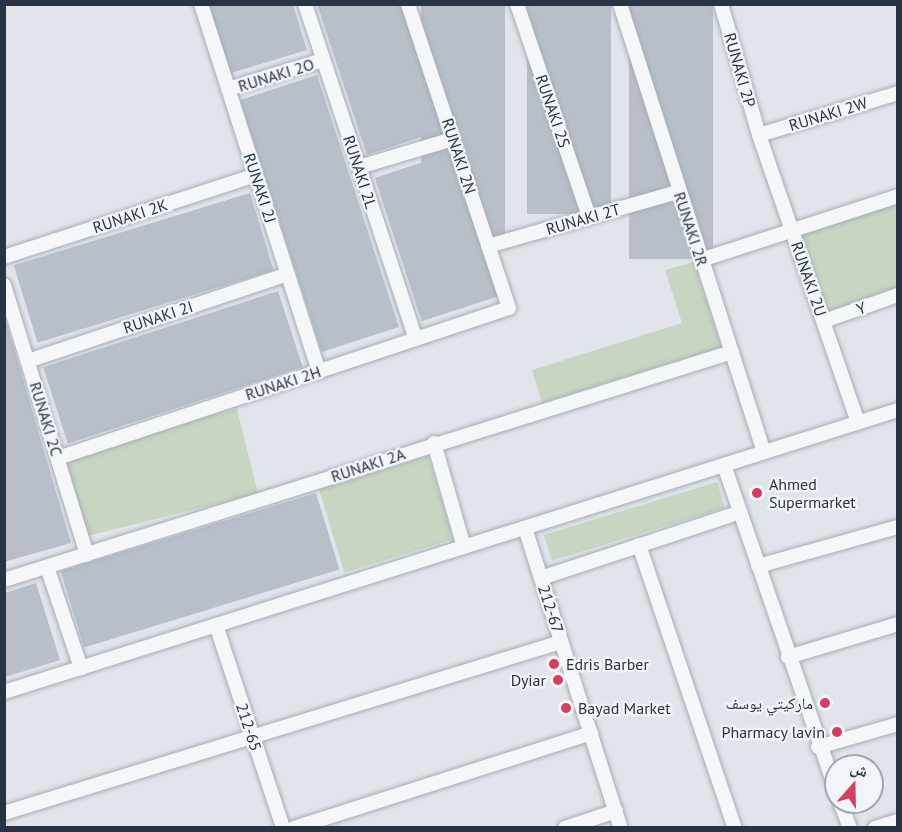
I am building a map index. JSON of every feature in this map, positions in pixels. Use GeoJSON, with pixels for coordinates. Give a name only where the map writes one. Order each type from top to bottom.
{"type":"FeatureCollection","features":[{"type":"Feature","properties":{"kind":"street","name":"RUNAKI 2J"},"geometry":{"type":"LineString","coordinates":[[201,4],[320,371]]}},
{"type":"Feature","properties":{"kind":"street","name":"RUNAKI 2L"},"geometry":{"type":"LineString","coordinates":[[305,4],[416,339]]}},
{"type":"Feature","properties":{"kind":"street","name":"RUNAKI 2N"},"geometry":{"type":"LineString","coordinates":[[408,4],[509,308]]}},
{"type":"Feature","properties":{"kind":"street","name":"RUNAKI 2S"},"geometry":{"type":"LineString","coordinates":[[517,4],[589,217]]}},
{"type":"Feature","properties":{"kind":"street","name":"RUNAKI 2R"},"geometry":{"type":"LineString","coordinates":[[620,4],[678,192],[764,452]]}},
{"type":"Feature","properties":{"kind":"street","name":"RUNAKI 2P"},"geometry":{"type":"LineString","coordinates":[[721,4],[759,135]]}},
{"type":"Feature","properties":{"kind":"street","name":"RUNAKI 2O"},"geometry":{"type":"LineString","coordinates":[[228,90],[323,60]]}},
{"type":"Feature","properties":{"kind":"street","name":"RUNAKI 2W"},"geometry":{"type":"LineString","coordinates":[[759,135],[897,93]]}},
{"type":"Feature","properties":{"kind":"street","name":"RUNAKI 2U"},"geometry":{"type":"LineString","coordinates":[[759,135],[858,422]]}},
{"type":"Feature","properties":{"kind":"street"},"geometry":{"type":"LineString","coordinates":[[359,167],[453,139]]}},
{"type":"Feature","properties":{"kind":"street","name":"RUNAKI 2K"},"geometry":{"type":"LineString","coordinates":[[4,257],[256,175]]}},
{"type":"Feature","properties":{"kind":"street","name":"RUNAKI 2T"},"geometry":{"type":"LineString","coordinates":[[488,246],[678,192]]}},
{"type":"Feature","properties":{"kind":"street"},"geometry":{"type":"LineString","coordinates":[[701,260],[897,196]]}},
{"type":"Feature","properties":{"kind":"street","name":"RUNAKI 2I"},"geometry":{"type":"LineString","coordinates":[[28,361],[288,274]]}},
{"type":"Feature","properties":{"kind":"street","name":"RUNAKI 2C"},"geometry":{"type":"LineString","coordinates":[[4,285],[87,554]]}},
{"type":"Feature","properties":{"kind":"street","name":"Y"},"geometry":{"type":"LineString","coordinates":[[824,321],[897,295]]}},
{"type":"Feature","properties":{"kind":"street","name":"RUNAKI 2H"},"geometry":{"type":"LineString","coordinates":[[57,458],[509,308]]}},
{"type":"Feature","properties":{"kind":"street","name":"RUNAKI 2A"},"geometry":{"type":"LineString","coordinates":[[4,580],[434,443],[732,352]]}},
{"type":"Feature","properties":{"kind":"street"},"geometry":{"type":"LineString","coordinates":[[4,692],[897,410]]}},
{"type":"Feature","properties":{"kind":"street"},"geometry":{"type":"LineString","coordinates":[[434,443],[464,547]]}},
{"type":"Feature","properties":{"kind":"street"},"geometry":{"type":"LineString","coordinates":[[724,465],[824,762]]}},
{"type":"Feature","properties":{"kind":"street"},"geometry":{"type":"LineString","coordinates":[[541,578],[740,512]]}},
{"type":"Feature","properties":{"kind":"street"},"geometry":{"type":"LineString","coordinates":[[758,566],[897,526]]}},
{"type":"Feature","properties":{"kind":"street","name":"212-67"},"geometry":{"type":"LineString","coordinates":[[525,528],[621,828]]}},
{"type":"Feature","properties":{"kind":"street"},"geometry":{"type":"LineString","coordinates":[[639,545],[735,828]]}},
{"type":"Feature","properties":{"kind":"street"},"geometry":{"type":"LineString","coordinates":[[46,567],[81,668]]}},
{"type":"Feature","properties":{"kind":"street"},"geometry":{"type":"LineString","coordinates":[[788,657],[897,624]]}},
{"type":"Feature","properties":{"kind":"street","name":"212-65"},"geometry":{"type":"LineString","coordinates":[[216,626],[283,828]]}},
{"type":"Feature","properties":{"kind":"street"},"geometry":{"type":"LineString","coordinates":[[4,813],[561,642]]}},
{"type":"Feature","properties":{"kind":"street"},"geometry":{"type":"LineString","coordinates":[[818,747],[897,724]]}},
{"type":"Feature","properties":{"kind":"street"},"geometry":{"type":"LineString","coordinates":[[294,828],[591,733]]}},
{"type":"Feature","properties":{"kind":"street"},"geometry":{"type":"LineString","coordinates":[[565,828],[616,811]]}},
{"type":"Feature","properties":{"kind":"street"},"geometry":{"type":"LineString","coordinates":[[875,828],[897,821]]}},
{"type":"Feature","properties":{"kind":"green space"},"geometry":{"type":"Polygon","coordinates":[[[897,202],[897,288],[827,312],[800,234],[897,202]]]}},
{"type":"Feature","properties":{"kind":"green space"},"geometry":{"type":"Polygon","coordinates":[[[694,262],[721,347],[542,403],[532,370],[682,323],[665,270],[694,262]]]}},
{"type":"Feature","properties":{"kind":"green space"},"geometry":{"type":"Polygon","coordinates":[[[237,409],[258,493],[84,537],[63,452],[237,409]]]}},
{"type":"Feature","properties":{"kind":"green space"},"geometry":{"type":"Polygon","coordinates":[[[428,456],[453,539],[344,573],[319,489],[428,456]]]}},
{"type":"Feature","properties":{"kind":"green space"},"geometry":{"type":"Polygon","coordinates":[[[717,482],[725,508],[552,561],[544,535],[717,482]]]}},
{"type":"Feature","properties":{"kind":"building"},"geometry":{"type":"Polygon","coordinates":[[[317,4],[401,4],[442,130],[367,155],[317,4]]]}},
{"type":"Feature","properties":{"kind":"building"},"geometry":{"type":"Polygon","coordinates":[[[629,4],[713,4],[713,259],[629,259],[629,4]]]}},
{"type":"Feature","properties":{"kind":"building"},"geometry":{"type":"Polygon","coordinates":[[[209,5],[293,5],[307,50],[231,73],[209,5]]]}},
{"type":"Feature","properties":{"kind":"building"},"geometry":{"type":"Polygon","coordinates":[[[421,5],[505,5],[505,241],[421,241],[421,5]]]}},
{"type":"Feature","properties":{"kind":"building"},"geometry":{"type":"Polygon","coordinates":[[[527,5],[611,5],[611,214],[527,214],[527,5]]]}},
{"type":"Feature","properties":{"kind":"building"},"geometry":{"type":"Polygon","coordinates":[[[317,75],[399,327],[322,352],[240,100],[317,75]]]}},
{"type":"Feature","properties":{"kind":"building"},"geometry":{"type":"Polygon","coordinates":[[[451,153],[498,297],[422,321],[375,178],[451,153]]]}},
{"type":"Feature","properties":{"kind":"building"},"geometry":{"type":"Polygon","coordinates":[[[250,193],[274,270],[37,343],[14,265],[250,193]]]}},
{"type":"Feature","properties":{"kind":"building"},"geometry":{"type":"Polygon","coordinates":[[[278,291],[303,367],[68,443],[43,367],[278,291]]]}},
{"type":"Feature","properties":{"kind":"building"},"geometry":{"type":"Polygon","coordinates":[[[4,318],[71,543],[4,562],[4,318]]]}},
{"type":"Feature","properties":{"kind":"building"},"geometry":{"type":"Polygon","coordinates":[[[316,493],[339,570],[84,648],[61,571],[316,493]]]}},
{"type":"Feature","properties":{"kind":"building"},"geometry":{"type":"Polygon","coordinates":[[[36,583],[60,660],[5,677],[5,593],[36,583]]]}},
{"type":"Feature","properties":{"kind":"place","name":"Ahmed Supermarket"},"geometry":{"type":"Point","coordinates":[757,493]}},
{"type":"Feature","properties":{"kind":"place","name":"Edris Barber"},"geometry":{"type":"Point","coordinates":[554,664]}},
{"type":"Feature","properties":{"kind":"place","name":"Dyiar"},"geometry":{"type":"Point","coordinates":[558,680]}},
{"type":"Feature","properties":{"kind":"place","name":"ماركيتي يوسف"},"geometry":{"type":"Point","coordinates":[825,703]}},
{"type":"Feature","properties":{"kind":"place","name":"Bayad Market"},"geometry":{"type":"Point","coordinates":[566,708]}},
{"type":"Feature","properties":{"kind":"place","name":"Pharmacy lavin"},"geometry":{"type":"Point","coordinates":[837,732]}}]}
